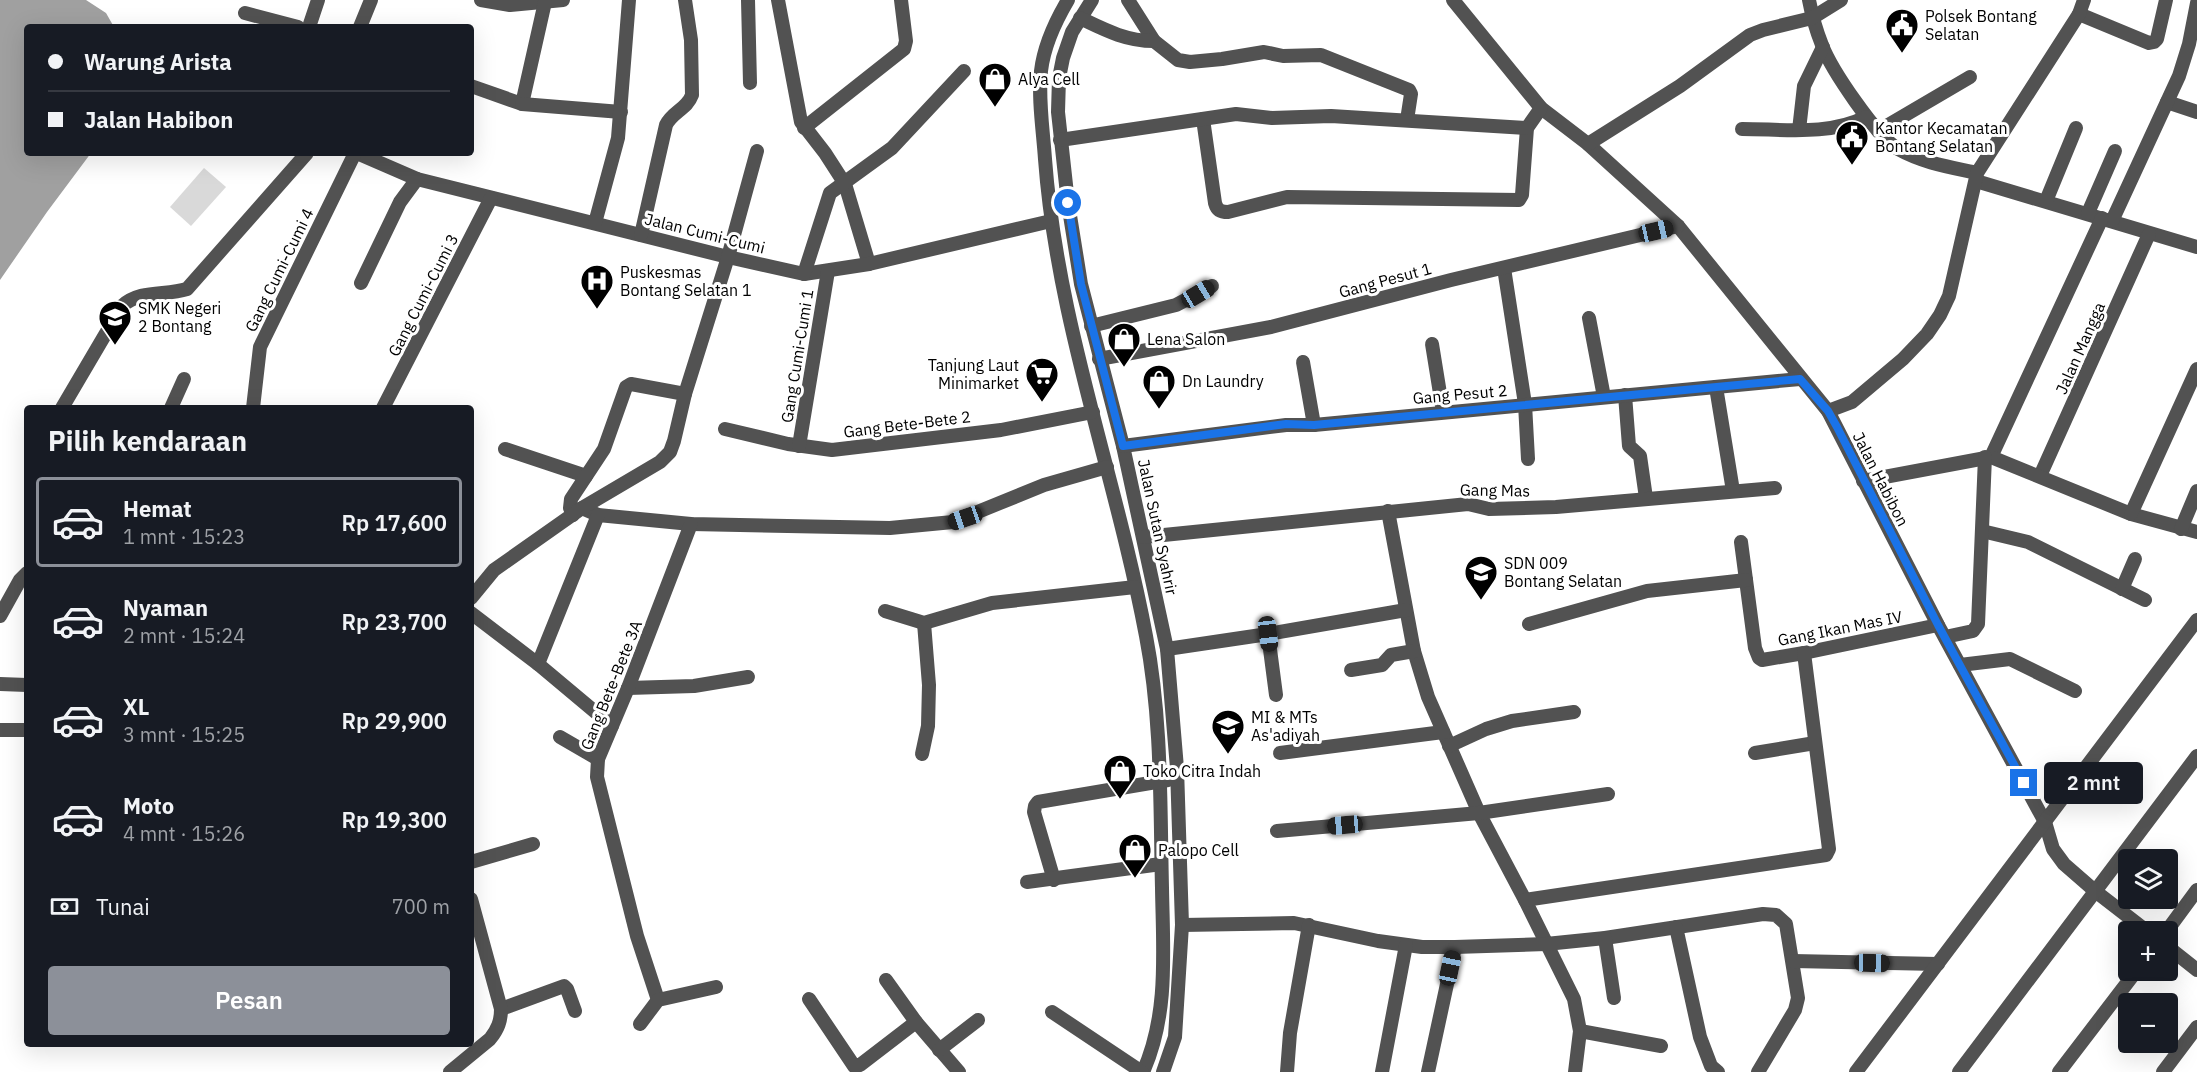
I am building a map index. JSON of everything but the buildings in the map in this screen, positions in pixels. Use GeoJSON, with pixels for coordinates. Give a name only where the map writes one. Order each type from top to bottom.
{"type":"FeatureCollection","features":[{"type":"Feature","properties":{"kind":"street"},"geometry":{"type":"LineString","coordinates":[[310,24],[318,0]]}},
{"type":"Feature","properties":{"kind":"street"},"geometry":{"type":"LineString","coordinates":[[361,24],[371,0]]}},
{"type":"Feature","properties":{"kind":"street"},"geometry":{"type":"LineString","coordinates":[[481,0],[498,4],[563,0]]}},
{"type":"Feature","properties":{"kind":"street"},"geometry":{"type":"LineString","coordinates":[[595,223],[618,138],[629,0]]}},
{"type":"Feature","properties":{"kind":"street"},"geometry":{"type":"LineString","coordinates":[[642,235],[666,125],[672,116],[690,101],[692,95],[691,39],[685,0]]}},
{"type":"Feature","properties":{"kind":"street"},"geometry":{"type":"LineString","coordinates":[[748,0],[750,83]]}},
{"type":"Feature","properties":{"kind":"street"},"geometry":{"type":"LineString","coordinates":[[778,0],[804,128],[825,153],[845,184],[869,264]]}},
{"type":"Feature","properties":{"kind":"street"},"geometry":{"type":"LineString","coordinates":[[804,128],[904,49],[906,41],[901,0]]}},
{"type":"Feature","properties":{"kind":"street"},"geometry":{"type":"LineString","coordinates":[[1052,1012],[1143,1072],[1152,1051],[1160,1021],[1164,982],[1160,780],[1154,682],[1146,635],[1107,467],[1062,291],[1048,206],[1041,72],[1045,47],[1057,18],[1068,0]]}},
{"type":"Feature","properties":{"kind":"street","name":"Jalan Sutan Syahrir"},"geometry":{"type":"LineString","coordinates":[[1092,0],[1072,32],[1059,78],[1058,112],[1068,203],[1081,284],[1123,446],[1167,649],[1178,779],[1182,925],[1175,1037],[1163,1072]]}},
{"type":"Feature","properties":{"kind":"street"},"geometry":{"type":"LineString","coordinates":[[1128,0],[1154,41],[1174,58],[1190,62],[1264,52],[1279,55],[1321,54],[1409,90],[1411,94],[1407,120]]}},
{"type":"Feature","properties":{"kind":"street","name":"Jalan Habibon"},"geometry":{"type":"LineString","coordinates":[[1453,0],[1541,108],[1588,144],[1678,226],[1828,411],[1960,665],[2046,822],[2051,843],[2058,856],[2095,891],[2134,921]]}},
{"type":"Feature","properties":{"kind":"street"},"geometry":{"type":"LineString","coordinates":[[1809,0],[1812,18],[1823,47],[1866,117],[1895,147],[1925,162],[2149,234],[2197,247]]}},
{"type":"Feature","properties":{"kind":"street"},"geometry":{"type":"LineString","coordinates":[[1588,144],[1680,86],[1750,35],[1812,18],[1841,0]]}},
{"type":"Feature","properties":{"kind":"street"},"geometry":{"type":"LineString","coordinates":[[1828,411],[1852,402],[1903,359],[1927,334],[1940,315],[1949,296],[1976,177],[2079,14],[2084,0]]}},
{"type":"Feature","properties":{"kind":"street"},"geometry":{"type":"LineString","coordinates":[[2079,14],[2149,43],[2157,39],[2166,0]]}},
{"type":"Feature","properties":{"kind":"street"},"geometry":{"type":"LineString","coordinates":[[522,104],[545,2]]}},
{"type":"Feature","properties":{"kind":"street"},"geometry":{"type":"LineString","coordinates":[[2145,600],[2028,542],[1982,531],[1988,457],[2166,102],[2187,53],[2197,3]]}},
{"type":"Feature","properties":{"kind":"street"},"geometry":{"type":"LineString","coordinates":[[246,13],[287,24]]}},
{"type":"Feature","properties":{"kind":"street"},"geometry":{"type":"LineString","coordinates":[[1080,18],[1121,37],[1137,41],[1154,41]]}},
{"type":"Feature","properties":{"kind":"street"},"geometry":{"type":"LineString","coordinates":[[1799,129],[1804,86],[1823,47]]}},
{"type":"Feature","properties":{"kind":"street"},"geometry":{"type":"LineString","coordinates":[[804,274],[830,193],[845,184],[903,138],[964,71]]}},
{"type":"Feature","properties":{"kind":"street"},"geometry":{"type":"LineString","coordinates":[[1878,131],[1970,77]]}},
{"type":"Feature","properties":{"kind":"street"},"geometry":{"type":"LineString","coordinates":[[474,87],[522,104],[621,112]]}},
{"type":"Feature","properties":{"kind":"street"},"geometry":{"type":"LineString","coordinates":[[2166,102],[2197,112]]}},
{"type":"Feature","properties":{"kind":"street"},"geometry":{"type":"LineString","coordinates":[[1203,119],[1215,203],[1221,212],[1228,212],[1287,197],[1519,200],[1522,195],[1527,128],[1541,108]]}},
{"type":"Feature","properties":{"kind":"street"},"geometry":{"type":"LineString","coordinates":[[1060,140],[1236,114],[1272,118],[1331,116],[1527,128]]}},
{"type":"Feature","properties":{"kind":"street"},"geometry":{"type":"LineString","coordinates":[[1742,129],[1832,129],[1866,117]]}},
{"type":"Feature","properties":{"kind":"street"},"geometry":{"type":"LineString","coordinates":[[2046,201],[2076,128]]}},
{"type":"Feature","properties":{"kind":"street"},"geometry":{"type":"LineString","coordinates":[[474,594],[494,570],[577,512],[660,462],[670,452],[685,394],[729,257],[757,151]]}},
{"type":"Feature","properties":{"kind":"street"},"geometry":{"type":"LineString","coordinates":[[2088,213],[2115,152]]}},
{"type":"Feature","properties":{"kind":"street"},"geometry":{"type":"LineString","coordinates":[[64,405],[122,306],[130,299],[140,295],[187,289],[304,156]]}},
{"type":"Feature","properties":{"kind":"street","name":"Gang Cumi-Cumi 4"},"geometry":{"type":"LineString","coordinates":[[253,405],[260,347],[355,156]]}},
{"type":"Feature","properties":{"kind":"street","name":"Jalan Cumi-Cumi"},"geometry":{"type":"LineString","coordinates":[[363,156],[417,179],[804,274],[869,264],[1052,228],[1073,232]]}},
{"type":"Feature","properties":{"kind":"street"},"geometry":{"type":"LineString","coordinates":[[361,283],[400,202],[417,179]]}},
{"type":"Feature","properties":{"kind":"street","name":"Gang Cumi-Cumi 3"},"geometry":{"type":"LineString","coordinates":[[385,405],[491,198]]}},
{"type":"Feature","properties":{"kind":"street"},"geometry":{"type":"LineString","coordinates":[[1048,206],[1068,203]]}},
{"type":"Feature","properties":{"kind":"street","name":"Gang Pesut 1"},"geometry":{"type":"LineString","coordinates":[[1099,359],[1271,327],[1678,226]]}},
{"type":"Feature","properties":{"kind":"street","name":"Jalan Mangga"},"geometry":{"type":"LineString","coordinates":[[2040,476],[2149,234]]}},
{"type":"Feature","properties":{"kind":"street"},"geometry":{"type":"LineString","coordinates":[[1504,268],[1525,404],[1528,459]]}},
{"type":"Feature","properties":{"kind":"street","name":"Gang Cumi-Cumi 1"},"geometry":{"type":"LineString","coordinates":[[799,446],[828,271]]}},
{"type":"Feature","properties":{"kind":"street"},"geometry":{"type":"LineString","coordinates":[[1091,326],[1176,305],[1212,286]]}},
{"type":"Feature","properties":{"kind":"street"},"geometry":{"type":"LineString","coordinates":[[1589,318],[1604,397]]}},
{"type":"Feature","properties":{"kind":"street"},"geometry":{"type":"LineString","coordinates":[[1432,345],[1443,411]]}},
{"type":"Feature","properties":{"kind":"street"},"geometry":{"type":"LineString","coordinates":[[1303,362],[1314,425]]}},
{"type":"Feature","properties":{"kind":"street"},"geometry":{"type":"LineString","coordinates":[[2131,514],[2197,369]]}},
{"type":"Feature","properties":{"kind":"street"},"geometry":{"type":"LineString","coordinates":[[172,405],[184,379]]}},
{"type":"Feature","properties":{"kind":"street","name":"Gang Pesut 2"},"geometry":{"type":"LineString","coordinates":[[1123,446],[1286,424],[1314,425],[1800,379]]}},
{"type":"Feature","properties":{"kind":"street"},"geometry":{"type":"LineString","coordinates":[[685,394],[628,385],[604,449],[571,500],[570,508],[577,512],[598,515],[691,524],[890,528],[953,522],[1044,485],[1107,467]]}},
{"type":"Feature","properties":{"kind":"street"},"geometry":{"type":"LineString","coordinates":[[1716,387],[1733,491]]}},
{"type":"Feature","properties":{"kind":"street"},"geometry":{"type":"LineString","coordinates":[[1625,395],[1629,446],[1640,456],[1646,498]]}},
{"type":"Feature","properties":{"kind":"street","name":"Gang Bete-Bete 2"},"geometry":{"type":"LineString","coordinates":[[724,429],[799,446],[832,450],[1001,430],[1094,412]]}},
{"type":"Feature","properties":{"kind":"street"},"geometry":{"type":"LineString","coordinates":[[505,449],[586,476]]}},
{"type":"Feature","properties":{"kind":"street"},"geometry":{"type":"LineString","coordinates":[[1863,481],[1988,457],[2131,514],[2197,532]]}},
{"type":"Feature","properties":{"kind":"street","name":"Gang Mas"},"geometry":{"type":"LineString","coordinates":[[1144,537],[1468,504],[1489,509],[1556,507],[1775,488]]}},
{"type":"Feature","properties":{"kind":"street"},"geometry":{"type":"LineString","coordinates":[[2181,528],[2197,491]]}},
{"type":"Feature","properties":{"kind":"street"},"geometry":{"type":"LineString","coordinates":[[1388,511],[1414,651],[1428,697],[1479,813],[1574,999],[1580,1031],[1575,1072]]}},
{"type":"Feature","properties":{"kind":"street"},"geometry":{"type":"LineString","coordinates":[[538,663],[598,515]]}},
{"type":"Feature","properties":{"kind":"street","name":"Gang Bete-Bete 3A"},"geometry":{"type":"LineString","coordinates":[[658,1000],[638,936],[597,777],[598,759],[691,524]]}},
{"type":"Feature","properties":{"kind":"street","name":"Gang Ikan Mas IV"},"geometry":{"type":"LineString","coordinates":[[1741,542],[1755,648],[1759,658],[1768,659],[1942,631],[1973,631],[1977,627],[1982,531]]}},
{"type":"Feature","properties":{"kind":"street"},"geometry":{"type":"LineString","coordinates":[[2122,589],[2135,559]]}},
{"type":"Feature","properties":{"kind":"street"},"geometry":{"type":"LineString","coordinates":[[0,616],[24,576]]}},
{"type":"Feature","properties":{"kind":"street"},"geometry":{"type":"LineString","coordinates":[[1529,624],[1647,591],[1746,580]]}},
{"type":"Feature","properties":{"kind":"street"},"geometry":{"type":"LineString","coordinates":[[885,611],[924,622],[992,603],[1135,587]]}},
{"type":"Feature","properties":{"kind":"street"},"geometry":{"type":"LineString","coordinates":[[1167,649],[1406,610]]}},
{"type":"Feature","properties":{"kind":"street"},"geometry":{"type":"LineString","coordinates":[[474,616],[538,663],[612,726]]}},
{"type":"Feature","properties":{"kind":"street"},"geometry":{"type":"LineString","coordinates":[[1856,1072],[2197,620]]}},
{"type":"Feature","properties":{"kind":"street"},"geometry":{"type":"LineString","coordinates":[[922,754],[928,726],[924,622]]}},
{"type":"Feature","properties":{"kind":"street"},"geometry":{"type":"LineString","coordinates":[[1268,634],[1276,695]]}},
{"type":"Feature","properties":{"kind":"street"},"geometry":{"type":"LineString","coordinates":[[1351,670],[1382,665],[1391,655],[1414,651]]}},
{"type":"Feature","properties":{"kind":"street"},"geometry":{"type":"LineString","coordinates":[[1525,900],[1826,855],[1829,849],[1804,653]]}},
{"type":"Feature","properties":{"kind":"street"},"geometry":{"type":"LineString","coordinates":[[1960,665],[2010,659],[2075,691]]}},
{"type":"Feature","properties":{"kind":"street"},"geometry":{"type":"LineString","coordinates":[[628,688],[694,686],[748,677]]}},
{"type":"Feature","properties":{"kind":"street"},"geometry":{"type":"LineString","coordinates":[[0,684],[24,684]]}},
{"type":"Feature","properties":{"kind":"street"},"geometry":{"type":"LineString","coordinates":[[1449,746],[1486,729],[1512,721],[1574,712]]}},
{"type":"Feature","properties":{"kind":"street"},"geometry":{"type":"LineString","coordinates":[[0,730],[24,730]]}},
{"type":"Feature","properties":{"kind":"street"},"geometry":{"type":"LineString","coordinates":[[1280,753],[1443,732]]}},
{"type":"Feature","properties":{"kind":"street"},"geometry":{"type":"LineString","coordinates":[[560,737],[598,759]]}},
{"type":"Feature","properties":{"kind":"street"},"geometry":{"type":"LineString","coordinates":[[1755,753],[1815,743]]}},
{"type":"Feature","properties":{"kind":"street"},"geometry":{"type":"LineString","coordinates":[[1959,1072],[2197,756]]}},
{"type":"Feature","properties":{"kind":"street"},"geometry":{"type":"LineString","coordinates":[[1054,880],[1034,812],[1038,802],[1160,780],[1178,779]]}},
{"type":"Feature","properties":{"kind":"street"},"geometry":{"type":"LineString","coordinates":[[1277,831],[1479,813],[1608,794]]}},
{"type":"Feature","properties":{"kind":"street"},"geometry":{"type":"LineString","coordinates":[[474,861],[533,844]]}},
{"type":"Feature","properties":{"kind":"street"},"geometry":{"type":"LineString","coordinates":[[1027,882],[1161,864]]}},
{"type":"Feature","properties":{"kind":"street"},"geometry":{"type":"LineString","coordinates":[[2174,921],[2197,890]]}},
{"type":"Feature","properties":{"kind":"street"},"geometry":{"type":"LineString","coordinates":[[450,1072],[495,1032],[501,1018],[501,1009],[474,910]]}},
{"type":"Feature","properties":{"kind":"street"},"geometry":{"type":"LineString","coordinates":[[1182,925],[1280,923],[1309,925],[1406,945],[1455,947],[1546,944],[1605,938],[1770,913],[1786,924],[1798,998],[1795,1010],[1758,1072]]}},
{"type":"Feature","properties":{"kind":"street"},"geometry":{"type":"LineString","coordinates":[[1287,1072],[1290,1034],[1309,925]]}},
{"type":"Feature","properties":{"kind":"street"},"geometry":{"type":"LineString","coordinates":[[1676,927],[1700,1037],[1711,1066],[1718,1072]]}},
{"type":"Feature","properties":{"kind":"street"},"geometry":{"type":"LineString","coordinates":[[1605,938],[1614,998]]}},
{"type":"Feature","properties":{"kind":"street"},"geometry":{"type":"LineString","coordinates":[[1382,1072],[1406,945]]}},
{"type":"Feature","properties":{"kind":"street"},"geometry":{"type":"LineString","coordinates":[[1428,1072],[1455,947]]}},
{"type":"Feature","properties":{"kind":"street"},"geometry":{"type":"LineString","coordinates":[[2178,955],[2197,970]]}},
{"type":"Feature","properties":{"kind":"street"},"geometry":{"type":"LineString","coordinates":[[1793,961],[1938,964]]}},
{"type":"Feature","properties":{"kind":"street"},"geometry":{"type":"LineString","coordinates":[[886,980],[916,1022],[959,1072]]}},
{"type":"Feature","properties":{"kind":"street"},"geometry":{"type":"LineString","coordinates":[[2059,1072],[2129,981]]}},
{"type":"Feature","properties":{"kind":"street"},"geometry":{"type":"LineString","coordinates":[[501,1009],[564,986],[575,1011]]}},
{"type":"Feature","properties":{"kind":"street"},"geometry":{"type":"LineString","coordinates":[[640,1024],[658,1000],[716,987]]}},
{"type":"Feature","properties":{"kind":"street"},"geometry":{"type":"LineString","coordinates":[[809,999],[854,1066],[860,1065],[916,1022]]}},
{"type":"Feature","properties":{"kind":"street"},"geometry":{"type":"LineString","coordinates":[[939,1050],[978,1020]]}},
{"type":"Feature","properties":{"kind":"street"},"geometry":{"type":"LineString","coordinates":[[2163,1072],[2197,1027]]}},
{"type":"Feature","properties":{"kind":"street"},"geometry":{"type":"LineString","coordinates":[[1580,1031],[1661,1046]]}},
{"type":"Feature","properties":{"kind":"shaded area"},"geometry":{"type":"Polygon","coordinates":[[[0,0],[86,0],[106,13],[112,24],[24,24],[24,156],[89,156],[0,280],[0,0]]]}},
{"type":"Feature","properties":{"kind":"shaded area"},"geometry":{"type":"Polygon","coordinates":[[[204,168],[226,187],[191,226],[170,207],[204,168]]]}},
{"type":"Feature","properties":{"kind":"place","name":"Polsek Bontang Selatan"},"geometry":{"type":"Point","coordinates":[1902,54]}},
{"type":"Feature","properties":{"kind":"place","name":"Alya Cell"},"geometry":{"type":"Point","coordinates":[995,108]}},
{"type":"Feature","properties":{"kind":"place","name":"Kantor Kecamatan Bontang Selatan"},"geometry":{"type":"Point","coordinates":[1852,166]}},
{"type":"Feature","properties":{"kind":"place","name":"Puskesmas Bontang Selatan 1"},"geometry":{"type":"Point","coordinates":[597,310]}},
{"type":"Feature","properties":{"kind":"place","name":"SMK Negeri 2 Bontang"},"geometry":{"type":"Point","coordinates":[115,346]}},
{"type":"Feature","properties":{"kind":"place","name":"Lena Salon"},"geometry":{"type":"Point","coordinates":[1124,368]}},
{"type":"Feature","properties":{"kind":"place","name":"Tanjung Laut Minimarket"},"geometry":{"type":"Point","coordinates":[1042,403]}},
{"type":"Feature","properties":{"kind":"place","name":"Dn Laundry"},"geometry":{"type":"Point","coordinates":[1159,410]}},
{"type":"Feature","properties":{"kind":"place","name":"SDN 009 Bontang Selatan"},"geometry":{"type":"Point","coordinates":[1481,601]}},
{"type":"Feature","properties":{"kind":"place","name":"MI & MTs As'adiyah"},"geometry":{"type":"Point","coordinates":[1228,755]}},
{"type":"Feature","properties":{"kind":"place","name":"Toko Citra Indah"},"geometry":{"type":"Point","coordinates":[1120,800]}},
{"type":"Feature","properties":{"kind":"place","name":"Palopo Cell"},"geometry":{"type":"Point","coordinates":[1135,879]}},
{"type":"Feature","properties":{"kind":"route"},"geometry":{"type":"LineString","coordinates":[[1068,203],[1081,284],[1123,446],[1286,424],[1314,425],[1800,379],[1828,411],[1837,427],[1938,625],[2024,783]]}}]}
